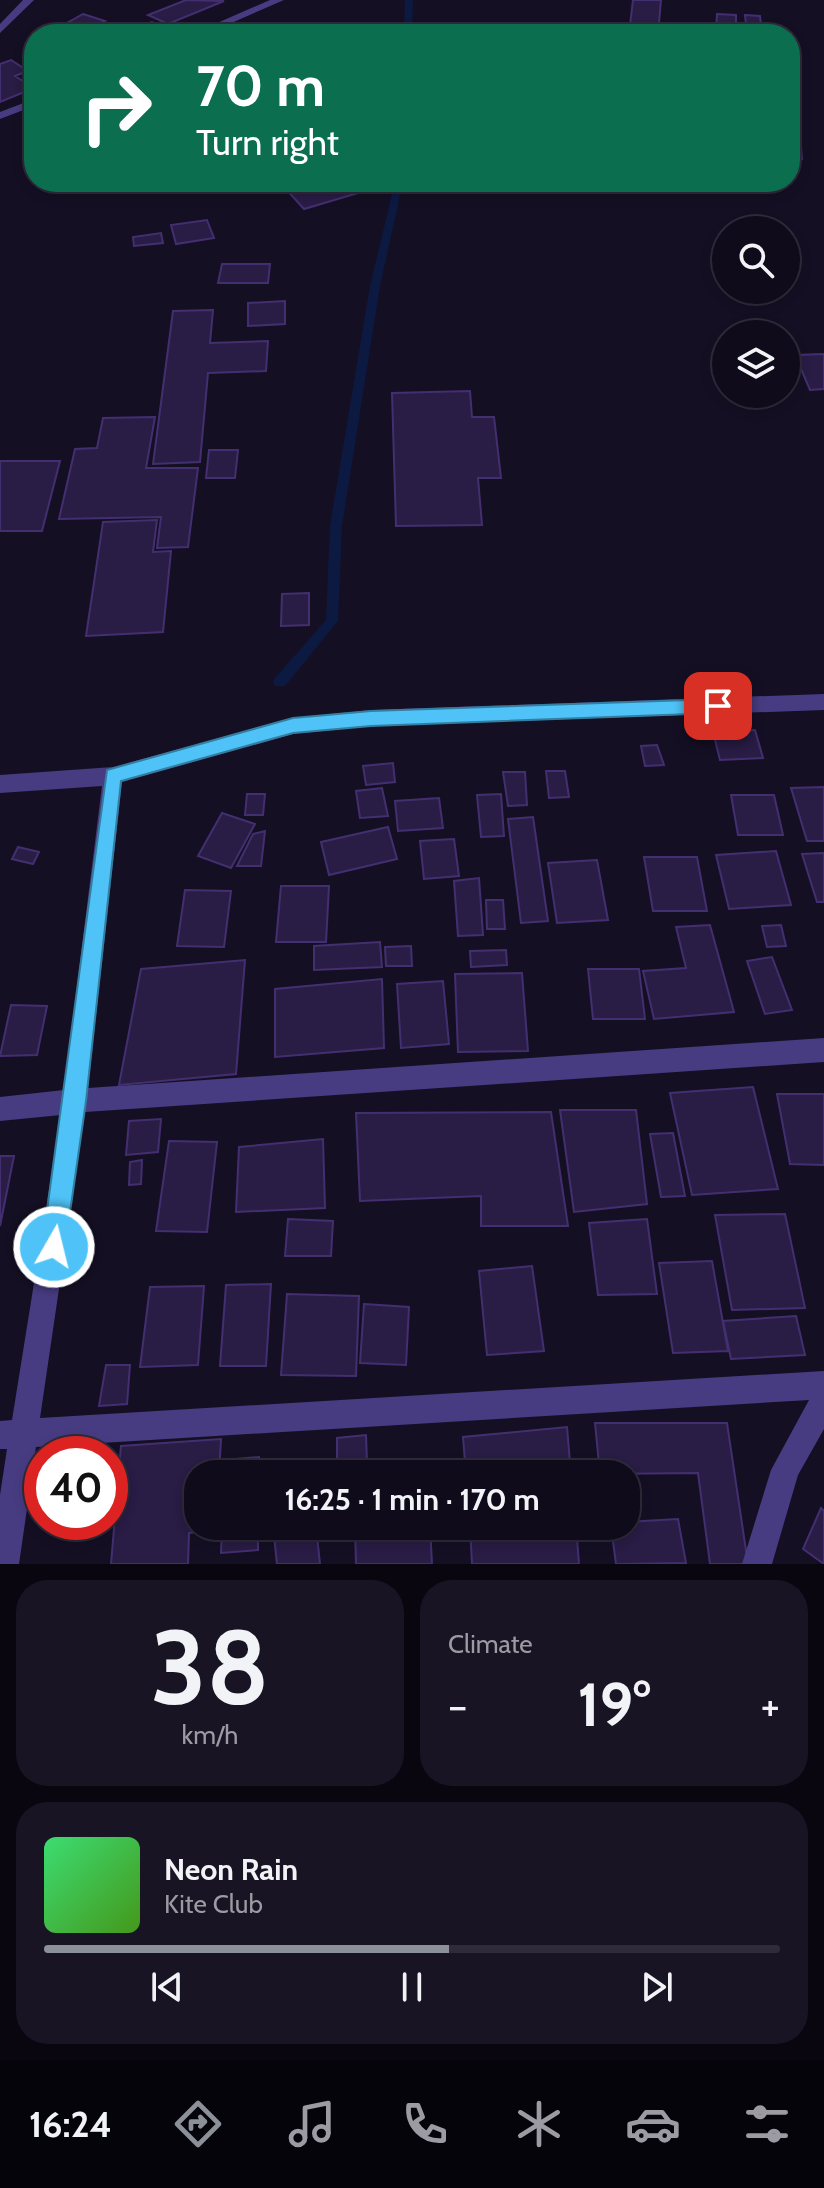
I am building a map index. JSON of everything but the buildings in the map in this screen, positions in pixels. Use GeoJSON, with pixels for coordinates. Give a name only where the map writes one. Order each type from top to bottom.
{"type":"FeatureCollection","features":[{"type":"Feature","properties":{"kind":"street"},"geometry":{"type":"LineString","coordinates":[[0,30],[29,0]]}},
{"type":"Feature","properties":{"kind":"street"},"geometry":{"type":"LineString","coordinates":[[221,24],[279,0]]}},
{"type":"Feature","properties":{"kind":"street"},"geometry":{"type":"LineString","coordinates":[[0,116],[24,106]]}},
{"type":"Feature","properties":{"kind":"street"},"geometry":{"type":"LineString","coordinates":[[0,784],[113,776],[293,726],[371,718],[824,702]]}},
{"type":"Feature","properties":{"kind":"street"},"geometry":{"type":"LineString","coordinates":[[4,1564],[11,1434],[45,1306],[75,1101],[113,776]]}},
{"type":"Feature","properties":{"kind":"street"},"geometry":{"type":"LineString","coordinates":[[0,1109],[75,1101],[824,1050]]}},
{"type":"Feature","properties":{"kind":"street"},"geometry":{"type":"LineString","coordinates":[[11,1434],[824,1385]]}},
{"type":"Feature","properties":{"kind":"street"},"geometry":{"type":"LineString","coordinates":[[757,1564],[785,1470],[824,1401]]}},
{"type":"Feature","properties":{"kind":"waterway"},"geometry":{"type":"LineString","coordinates":[[408,24],[409,0]]}},
{"type":"Feature","properties":{"kind":"waterway"},"geometry":{"type":"LineString","coordinates":[[280,682],[332,621],[336,526],[375,286],[397,192]]}},
{"type":"Feature","properties":{"kind":"route"},"geometry":{"type":"LineString","coordinates":[[54,1247],[75,1101],[113,776],[293,726],[371,718],[718,706]]}}]}
